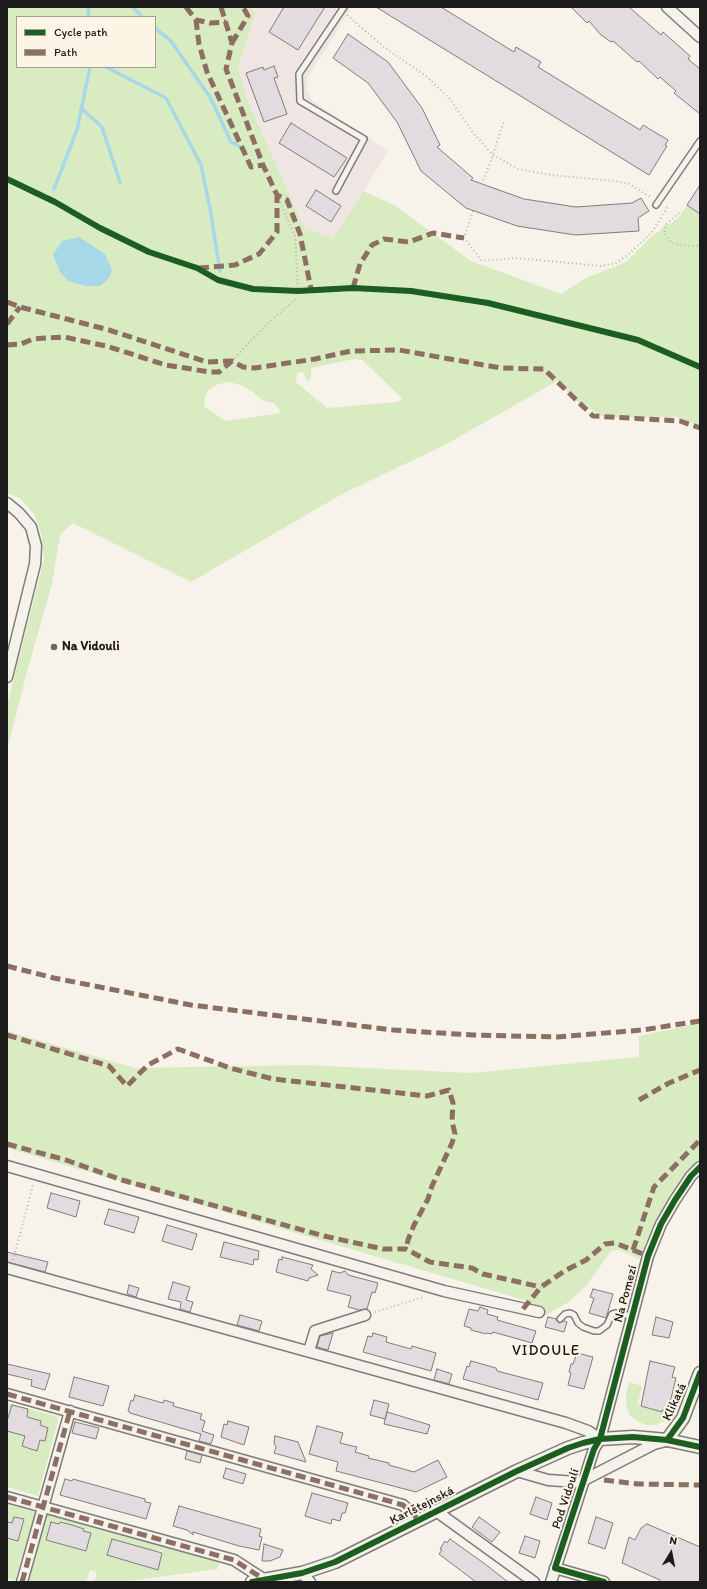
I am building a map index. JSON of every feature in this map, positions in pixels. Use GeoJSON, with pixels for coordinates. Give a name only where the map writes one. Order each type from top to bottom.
{"type":"FeatureCollection","features":[{"type":"Feature","properties":{"kind":"street"},"geometry":{"type":"LineString","coordinates":[[667,7],[700,36]]}},
{"type":"Feature","properties":{"kind":"street"},"geometry":{"type":"LineString","coordinates":[[7,503],[19,513],[31,527],[36,546],[35,564],[7,677]]}},
{"type":"Feature","properties":{"kind":"street"},"geometry":{"type":"LineString","coordinates":[[7,1166],[444,1291],[539,1312]]}},
{"type":"Feature","properties":{"kind":"street","name":"Na Pomezí"},"geometry":{"type":"LineString","coordinates":[[600,1439],[645,1266],[661,1224],[691,1176],[700,1167]]}},
{"type":"Feature","properties":{"kind":"street"},"geometry":{"type":"LineString","coordinates":[[9,1268],[566,1423],[588,1431],[600,1439]]}},
{"type":"Feature","properties":{"kind":"street"},"geometry":{"type":"LineString","coordinates":[[309,1351],[315,1331],[365,1315]]}},
{"type":"Feature","properties":{"kind":"street","name":"Klikatá"},"geometry":{"type":"LineString","coordinates":[[667,1440],[683,1418],[700,1373]]}},
{"type":"Feature","properties":{"kind":"street"},"geometry":{"type":"LineString","coordinates":[[7,1394],[403,1505],[419,1520]]}},
{"type":"Feature","properties":{"kind":"street"},"geometry":{"type":"LineString","coordinates":[[22,1582],[70,1411]]}},
{"type":"Feature","properties":{"kind":"street","name":"Karlštejnská"},"geometry":{"type":"LineString","coordinates":[[252,1582],[306,1578],[516,1471],[568,1448],[600,1439],[633,1437],[667,1440],[700,1447]]}},
{"type":"Feature","properties":{"kind":"street","name":"Pod Vidoulí"},"geometry":{"type":"LineString","coordinates":[[550,1582],[556,1568],[594,1449],[600,1439]]}},
{"type":"Feature","properties":{"kind":"street","name":"Pod Vidoulí"},"geometry":{"type":"LineString","coordinates":[[516,1471],[548,1480],[577,1482],[584,1480],[654,1444],[667,1440]]}},
{"type":"Feature","properties":{"kind":"street"},"geometry":{"type":"LineString","coordinates":[[7,1497],[234,1560],[265,1580]]}},
{"type":"Feature","properties":{"kind":"street"},"geometry":{"type":"LineString","coordinates":[[436,1511],[534,1582]]}},
{"type":"Feature","properties":{"kind":"street"},"geometry":{"type":"LineString","coordinates":[[556,1568],[604,1582]]}},
{"type":"Feature","properties":{"kind":"lane"},"geometry":{"type":"LineString","coordinates":[[336,191],[364,139],[300,101],[299,74],[342,9]]}},
{"type":"Feature","properties":{"kind":"lane"},"geometry":{"type":"LineString","coordinates":[[656,205],[700,141]]}},
{"type":"Feature","properties":{"kind":"lane"},"geometry":{"type":"LineString","coordinates":[[560,1319],[565,1314],[570,1313],[574,1315],[578,1323],[594,1331],[599,1330],[607,1324],[612,1314],[615,1313],[632,1316]]}},
{"type":"Feature","properties":{"kind":"path"},"geometry":{"type":"LineString","coordinates":[[342,9],[384,48],[426,76],[449,98],[474,134],[493,155],[518,169],[551,175],[615,181],[629,184],[654,199]]}},
{"type":"Feature","properties":{"kind":"path"},"geometry":{"type":"LineString","coordinates":[[482,184],[504,120]]}},
{"type":"Feature","properties":{"kind":"path"},"geometry":{"type":"LineString","coordinates":[[277,195],[295,236],[298,291]]}},
{"type":"Feature","properties":{"kind":"path"},"geometry":{"type":"LineString","coordinates":[[473,211],[464,238],[482,261],[516,258],[601,266],[616,263],[639,245],[652,232],[668,206]]}},
{"type":"Feature","properties":{"kind":"path"},"geometry":{"type":"LineString","coordinates":[[679,213],[666,224],[664,233],[668,240],[678,245],[700,246]]}},
{"type":"Feature","properties":{"kind":"path"},"geometry":{"type":"LineString","coordinates":[[232,361],[265,326],[298,297]]}},
{"type":"Feature","properties":{"kind":"path"},"geometry":{"type":"LineString","coordinates":[[9,1268],[36,1174]]}},
{"type":"Feature","properties":{"kind":"path"},"geometry":{"type":"LineString","coordinates":[[365,1315],[444,1291]]}},
{"type":"Feature","properties":{"kind":"shaded area"},"geometry":{"type":"Polygon","coordinates":[[[250,7],[352,7],[308,77],[307,89],[312,100],[388,151],[334,239],[304,229],[248,101],[238,67],[255,14],[250,7]]]}},
{"type":"Feature","properties":{"kind":"green space"},"geometry":{"type":"Polygon","coordinates":[[[7,7],[250,7],[255,14],[238,67],[248,101],[304,228],[333,239],[363,191],[394,205],[471,261],[561,294],[586,278],[626,262],[652,236],[660,231],[666,223],[669,225],[680,216],[687,205],[700,214],[700,426],[676,417],[605,418],[572,398],[559,380],[443,446],[344,493],[191,582],[73,523],[60,535],[52,584],[7,750],[7,706],[44,559],[41,533],[34,514],[19,498],[7,493],[7,7]],[[354,359],[311,368],[311,378],[308,382],[303,372],[297,373],[296,382],[327,408],[398,402],[402,398],[362,360],[354,359]],[[230,382],[218,384],[208,390],[205,397],[204,406],[225,421],[281,413],[274,403],[263,401],[243,386],[230,382]]]}},
{"type":"Feature","properties":{"kind":"green space"},"geometry":{"type":"Polygon","coordinates":[[[700,1023],[700,1162],[690,1171],[656,1219],[639,1259],[619,1250],[611,1251],[586,1286],[567,1303],[546,1315],[524,1300],[7,1148],[7,1031],[135,1068],[305,1065],[471,1073],[639,1057],[639,1036],[700,1023]]]}},
{"type":"Feature","properties":{"kind":"green space"},"geometry":{"type":"Polygon","coordinates":[[[629,1382],[642,1386],[638,1404],[648,1407],[648,1409],[661,1412],[662,1410],[672,1412],[663,1422],[655,1425],[646,1425],[637,1421],[629,1414],[626,1404],[626,1394],[629,1382]]]}},
{"type":"Feature","properties":{"kind":"green space"},"geometry":{"type":"Polygon","coordinates":[[[7,1403],[59,1417],[38,1496],[7,1487],[7,1403]]]}},
{"type":"Feature","properties":{"kind":"green space"},"geometry":{"type":"Polygon","coordinates":[[[7,1504],[35,1512],[15,1580],[7,1579],[7,1504]]]}},
{"type":"Feature","properties":{"kind":"green space"},"geometry":{"type":"Polygon","coordinates":[[[47,1512],[220,1560],[218,1569],[121,1582],[94,1582],[97,1572],[90,1570],[86,1582],[35,1582],[28,1580],[47,1512]],[[51,1522],[46,1540],[86,1551],[91,1533],[83,1531],[84,1528],[60,1522],[59,1524],[51,1522]],[[112,1539],[108,1555],[158,1570],[163,1551],[158,1550],[157,1552],[112,1539]]]}},
{"type":"Feature","properties":{"kind":"water"},"geometry":{"type":"Polygon","coordinates":[[[79,237],[105,254],[112,270],[109,278],[100,286],[86,286],[68,281],[60,272],[53,255],[62,241],[79,237]]]}},
{"type":"Feature","properties":{"kind":"building"},"geometry":{"type":"Polygon","coordinates":[[[284,7],[325,7],[298,50],[269,32],[284,7]]]}},
{"type":"Feature","properties":{"kind":"building"},"geometry":{"type":"Polygon","coordinates":[[[376,7],[441,7],[514,52],[516,47],[541,62],[538,67],[640,130],[643,125],[668,140],[665,145],[667,146],[649,175],[376,7]]]}},
{"type":"Feature","properties":{"kind":"building"},"geometry":{"type":"Polygon","coordinates":[[[571,7],[629,7],[661,35],[663,32],[690,56],[688,59],[700,69],[700,114],[674,93],[676,91],[660,77],[658,79],[639,61],[637,62],[613,41],[611,42],[601,35],[589,21],[587,23],[571,7]]]}},
{"type":"Feature","properties":{"kind":"building"},"geometry":{"type":"Polygon","coordinates":[[[348,34],[388,62],[422,108],[440,145],[437,147],[473,178],[471,180],[524,199],[576,207],[632,203],[641,198],[649,211],[638,218],[639,231],[575,235],[517,226],[466,208],[421,171],[397,122],[368,83],[333,58],[348,34]]]}},
{"type":"Feature","properties":{"kind":"building"},"geometry":{"type":"Polygon","coordinates":[[[274,66],[278,77],[274,78],[287,114],[264,122],[246,73],[263,67],[264,70],[274,66]]]}},
{"type":"Feature","properties":{"kind":"building"},"geometry":{"type":"Polygon","coordinates":[[[291,123],[347,158],[334,177],[279,143],[291,123]]]}},
{"type":"Feature","properties":{"kind":"building"},"geometry":{"type":"Polygon","coordinates":[[[700,185],[700,214],[687,205],[700,185]]]}},
{"type":"Feature","properties":{"kind":"building"},"geometry":{"type":"Polygon","coordinates":[[[316,190],[341,206],[331,222],[306,206],[316,190]]]}},
{"type":"Feature","properties":{"kind":"building"},"geometry":{"type":"Polygon","coordinates":[[[51,1193],[80,1201],[76,1217],[47,1208],[51,1193]]]}},
{"type":"Feature","properties":{"kind":"building"},"geometry":{"type":"Polygon","coordinates":[[[109,1209],[139,1217],[134,1233],[104,1224],[109,1209]]]}},
{"type":"Feature","properties":{"kind":"building"},"geometry":{"type":"Polygon","coordinates":[[[167,1225],[197,1234],[192,1250],[162,1241],[167,1225]]]}},
{"type":"Feature","properties":{"kind":"building"},"geometry":{"type":"Polygon","coordinates":[[[224,1242],[259,1251],[258,1260],[254,1259],[253,1265],[220,1257],[224,1242]]]}},
{"type":"Feature","properties":{"kind":"building"},"geometry":{"type":"Polygon","coordinates":[[[7,1252],[48,1262],[45,1272],[7,1262],[7,1252]]]}},
{"type":"Feature","properties":{"kind":"building"},"geometry":{"type":"Polygon","coordinates":[[[282,1257],[313,1265],[311,1269],[318,1275],[309,1278],[308,1281],[276,1272],[279,1259],[282,1260],[282,1257]]]}},
{"type":"Feature","properties":{"kind":"building"},"geometry":{"type":"Polygon","coordinates":[[[332,1271],[340,1273],[345,1271],[348,1275],[378,1283],[375,1293],[372,1292],[367,1309],[359,1310],[348,1307],[351,1296],[327,1290],[332,1271]]]}},
{"type":"Feature","properties":{"kind":"building"},"geometry":{"type":"Polygon","coordinates":[[[173,1282],[190,1287],[186,1300],[193,1302],[190,1312],[180,1309],[181,1302],[168,1299],[173,1282]]]}},
{"type":"Feature","properties":{"kind":"building"},"geometry":{"type":"Polygon","coordinates":[[[129,1285],[139,1288],[136,1297],[127,1294],[129,1285]]]}},
{"type":"Feature","properties":{"kind":"building"},"geometry":{"type":"Polygon","coordinates":[[[593,1289],[613,1294],[606,1318],[589,1313],[594,1298],[590,1297],[593,1289]]]}},
{"type":"Feature","properties":{"kind":"building"},"geometry":{"type":"Polygon","coordinates":[[[480,1307],[488,1310],[487,1314],[498,1317],[497,1320],[536,1331],[532,1343],[493,1332],[492,1334],[486,1334],[471,1330],[471,1328],[464,1326],[469,1309],[478,1311],[480,1307]]]}},
{"type":"Feature","properties":{"kind":"building"},"geometry":{"type":"Polygon","coordinates":[[[240,1315],[262,1321],[259,1331],[237,1325],[240,1315]]]}},
{"type":"Feature","properties":{"kind":"building"},"geometry":{"type":"Polygon","coordinates":[[[548,1317],[556,1319],[559,1323],[564,1321],[567,1322],[564,1332],[545,1327],[548,1317]]]}},
{"type":"Feature","properties":{"kind":"building"},"geometry":{"type":"Polygon","coordinates":[[[656,1317],[673,1322],[669,1338],[652,1335],[656,1317]]]}},
{"type":"Feature","properties":{"kind":"building"},"geometry":{"type":"Polygon","coordinates":[[[333,1333],[328,1350],[317,1347],[320,1336],[333,1333]]]}},
{"type":"Feature","properties":{"kind":"building"},"geometry":{"type":"Polygon","coordinates":[[[373,1333],[387,1337],[386,1342],[411,1349],[412,1346],[436,1353],[431,1371],[363,1352],[368,1336],[372,1337],[373,1333]]]}},
{"type":"Feature","properties":{"kind":"building"},"geometry":{"type":"Polygon","coordinates":[[[577,1353],[593,1357],[584,1389],[568,1385],[571,1373],[569,1372],[571,1364],[573,1364],[577,1353]]]}},
{"type":"Feature","properties":{"kind":"building"},"geometry":{"type":"Polygon","coordinates":[[[471,1361],[496,1368],[497,1371],[543,1383],[538,1400],[463,1379],[467,1366],[469,1367],[471,1361]]]}},
{"type":"Feature","properties":{"kind":"building"},"geometry":{"type":"Polygon","coordinates":[[[650,1361],[675,1367],[672,1377],[676,1378],[668,1411],[662,1410],[662,1412],[641,1406],[650,1361]]]}},
{"type":"Feature","properties":{"kind":"building"},"geometry":{"type":"Polygon","coordinates":[[[7,1364],[50,1374],[45,1390],[31,1386],[32,1380],[7,1374],[7,1364]]]}},
{"type":"Feature","properties":{"kind":"building"},"geometry":{"type":"Polygon","coordinates":[[[437,1369],[452,1374],[449,1384],[434,1380],[437,1369]]]}},
{"type":"Feature","properties":{"kind":"building"},"geometry":{"type":"Polygon","coordinates":[[[74,1377],[109,1386],[103,1406],[69,1397],[74,1377]]]}},
{"type":"Feature","properties":{"kind":"building"},"geometry":{"type":"Polygon","coordinates":[[[135,1395],[163,1403],[164,1400],[174,1403],[173,1406],[202,1414],[200,1419],[205,1421],[202,1431],[214,1435],[211,1444],[199,1441],[201,1434],[130,1413],[128,1411],[131,1400],[133,1401],[135,1395]]]}},
{"type":"Feature","properties":{"kind":"building"},"geometry":{"type":"Polygon","coordinates":[[[374,1400],[389,1404],[385,1419],[370,1415],[374,1400]]]}},
{"type":"Feature","properties":{"kind":"building"},"geometry":{"type":"Polygon","coordinates":[[[12,1405],[28,1409],[27,1417],[41,1421],[40,1425],[48,1428],[45,1441],[40,1440],[37,1451],[22,1446],[25,1436],[7,1431],[7,1421],[12,1405]]]}},
{"type":"Feature","properties":{"kind":"building"},"geometry":{"type":"Polygon","coordinates":[[[387,1412],[430,1425],[427,1434],[384,1424],[387,1412]]]}},
{"type":"Feature","properties":{"kind":"building"},"geometry":{"type":"Polygon","coordinates":[[[228,1421],[249,1427],[244,1445],[221,1437],[224,1424],[227,1425],[228,1421]]]}},
{"type":"Feature","properties":{"kind":"building"},"geometry":{"type":"Polygon","coordinates":[[[75,1422],[99,1428],[96,1439],[72,1433],[75,1422]]]}},
{"type":"Feature","properties":{"kind":"building"},"geometry":{"type":"Polygon","coordinates":[[[317,1426],[343,1433],[340,1443],[357,1447],[355,1452],[369,1456],[368,1458],[389,1463],[389,1465],[414,1472],[438,1460],[447,1477],[416,1492],[336,1471],[338,1462],[309,1454],[317,1426]]]}},
{"type":"Feature","properties":{"kind":"building"},"geometry":{"type":"Polygon","coordinates":[[[275,1436],[298,1442],[306,1462],[274,1453],[276,1447],[274,1443],[275,1436]]]}},
{"type":"Feature","properties":{"kind":"building"},"geometry":{"type":"Polygon","coordinates":[[[187,1451],[202,1455],[200,1463],[185,1459],[187,1451]]]}},
{"type":"Feature","properties":{"kind":"building"},"geometry":{"type":"Polygon","coordinates":[[[226,1468],[246,1474],[243,1484],[223,1478],[226,1468]]]}},
{"type":"Feature","properties":{"kind":"building"},"geometry":{"type":"Polygon","coordinates":[[[65,1479],[72,1481],[73,1479],[145,1499],[145,1502],[151,1503],[146,1519],[60,1495],[65,1479]]]}},
{"type":"Feature","properties":{"kind":"building"},"geometry":{"type":"Polygon","coordinates":[[[312,1493],[348,1503],[345,1513],[342,1513],[340,1521],[332,1519],[331,1524],[305,1516],[312,1493]]]}},
{"type":"Feature","properties":{"kind":"building"},"geometry":{"type":"Polygon","coordinates":[[[536,1497],[552,1503],[547,1520],[530,1514],[536,1497]]]}},
{"type":"Feature","properties":{"kind":"building"},"geometry":{"type":"Polygon","coordinates":[[[179,1506],[261,1529],[259,1536],[262,1537],[259,1550],[239,1546],[193,1532],[193,1535],[187,1530],[173,1526],[179,1506]]]}},
{"type":"Feature","properties":{"kind":"building"},"geometry":{"type":"Polygon","coordinates":[[[14,1517],[24,1519],[18,1541],[7,1538],[7,1522],[12,1523],[14,1517]]]}},
{"type":"Feature","properties":{"kind":"building"},"geometry":{"type":"Polygon","coordinates":[[[479,1517],[500,1532],[492,1542],[472,1527],[479,1517]]]}},
{"type":"Feature","properties":{"kind":"building"},"geometry":{"type":"Polygon","coordinates":[[[596,1517],[613,1523],[605,1549],[588,1543],[596,1517]]]}},
{"type":"Feature","properties":{"kind":"building"},"geometry":{"type":"Polygon","coordinates":[[[51,1522],[59,1524],[60,1522],[72,1525],[84,1529],[83,1531],[91,1533],[86,1551],[46,1540],[51,1522]]]}},
{"type":"Feature","properties":{"kind":"building"},"geometry":{"type":"Polygon","coordinates":[[[647,1524],[700,1547],[700,1582],[659,1582],[660,1580],[622,1563],[629,1537],[635,1540],[641,1528],[647,1524]]]}},
{"type":"Feature","properties":{"kind":"building"},"geometry":{"type":"Polygon","coordinates":[[[525,1536],[540,1541],[535,1558],[519,1553],[525,1536]]]}},
{"type":"Feature","properties":{"kind":"building"},"geometry":{"type":"Polygon","coordinates":[[[112,1539],[162,1553],[158,1570],[107,1555],[112,1539]]]}},
{"type":"Feature","properties":{"kind":"building"},"geometry":{"type":"Polygon","coordinates":[[[450,1539],[508,1582],[476,1582],[439,1554],[445,1541],[447,1543],[450,1539]]]}},
{"type":"Feature","properties":{"kind":"building"},"geometry":{"type":"Polygon","coordinates":[[[264,1544],[283,1550],[280,1557],[270,1561],[262,1561],[264,1544]]]}},
{"type":"Feature","properties":{"kind":"waterway"},"geometry":{"type":"LineString","coordinates":[[88,7],[89,16]]}},
{"type":"Feature","properties":{"kind":"waterway"},"geometry":{"type":"LineString","coordinates":[[133,7],[141,16]]}},
{"type":"Feature","properties":{"kind":"waterway"},"geometry":{"type":"LineString","coordinates":[[156,29],[170,40],[210,97],[231,142],[239,146]]}},
{"type":"Feature","properties":{"kind":"waterway"},"geometry":{"type":"LineString","coordinates":[[54,189],[77,130],[90,68]]}},
{"type":"Feature","properties":{"kind":"waterway"},"geometry":{"type":"LineString","coordinates":[[108,68],[166,98],[201,165],[210,208],[220,271]]}},
{"type":"Feature","properties":{"kind":"waterway"},"geometry":{"type":"LineString","coordinates":[[81,108],[102,127],[120,182]]}},
{"type":"Feature","properties":{"kind":"marked path"},"geometry":{"type":"LineString","coordinates":[[186,7],[196,20],[210,23],[226,22]]}},
{"type":"Feature","properties":{"kind":"marked path"},"geometry":{"type":"LineString","coordinates":[[221,7],[232,43],[226,69],[263,165],[277,195],[287,200],[300,234],[311,289]]}},
{"type":"Feature","properties":{"kind":"marked path"},"geometry":{"type":"LineString","coordinates":[[232,43],[248,16],[243,7]]}},
{"type":"Feature","properties":{"kind":"marked path"},"geometry":{"type":"LineString","coordinates":[[196,20],[199,44],[207,72],[251,167],[263,165]]}},
{"type":"Feature","properties":{"kind":"marked path"},"geometry":{"type":"LineString","coordinates":[[199,268],[235,265],[259,254],[277,232],[277,195]]}},
{"type":"Feature","properties":{"kind":"marked path"},"geometry":{"type":"LineString","coordinates":[[353,288],[360,264],[372,245],[384,239],[409,242],[433,233],[464,238]]}},
{"type":"Feature","properties":{"kind":"marked path"},"geometry":{"type":"LineString","coordinates":[[7,302],[20,307],[109,330],[207,362],[232,361],[243,367],[255,368],[315,359],[351,351],[399,350],[501,368],[544,369],[593,416],[680,421],[700,428]]}},
{"type":"Feature","properties":{"kind":"marked path"},"geometry":{"type":"LineString","coordinates":[[7,324],[20,307]]}},
{"type":"Feature","properties":{"kind":"marked path"},"geometry":{"type":"LineString","coordinates":[[7,345],[21,344],[33,339],[64,337],[106,346],[166,365],[210,372],[219,372],[232,361]]}},
{"type":"Feature","properties":{"kind":"marked path"},"geometry":{"type":"LineString","coordinates":[[7,966],[54,978],[191,1005],[393,1030],[473,1035],[557,1037],[642,1030],[700,1021]]}},
{"type":"Feature","properties":{"kind":"marked path"},"geometry":{"type":"LineString","coordinates":[[7,1035],[109,1066],[127,1086],[148,1065],[178,1049],[230,1068],[273,1079],[427,1096],[449,1090],[453,1103],[452,1121],[455,1134],[432,1186],[428,1199],[414,1225],[406,1249]]}},
{"type":"Feature","properties":{"kind":"marked path"},"geometry":{"type":"LineString","coordinates":[[639,1100],[669,1083],[700,1070]]}},
{"type":"Feature","properties":{"kind":"marked path"},"geometry":{"type":"LineString","coordinates":[[633,1250],[654,1187],[700,1140]]}},
{"type":"Feature","properties":{"kind":"marked path"},"geometry":{"type":"LineString","coordinates":[[7,1144],[66,1160],[122,1180],[324,1236],[383,1249],[406,1249],[430,1262],[472,1268],[483,1274],[541,1287]]}},
{"type":"Feature","properties":{"kind":"marked path"},"geometry":{"type":"LineString","coordinates":[[523,1309],[541,1287],[566,1270],[586,1260],[605,1244],[615,1243],[648,1256]]}},
{"type":"Feature","properties":{"kind":"marked path"},"geometry":{"type":"LineString","coordinates":[[7,1394],[403,1505],[419,1520]]}},
{"type":"Feature","properties":{"kind":"marked path"},"geometry":{"type":"LineString","coordinates":[[22,1582],[70,1411]]}},
{"type":"Feature","properties":{"kind":"marked path"},"geometry":{"type":"LineString","coordinates":[[604,1480],[638,1484],[700,1485]]}},
{"type":"Feature","properties":{"kind":"marked path"},"geometry":{"type":"LineString","coordinates":[[7,1497],[234,1560],[265,1580]]}},
{"type":"Feature","properties":{"kind":"cycle path"},"geometry":{"type":"LineString","coordinates":[[7,179],[55,202],[100,228],[149,252],[197,268],[218,280],[253,289],[298,291],[353,288],[411,291],[488,303],[638,340],[700,367]]}},
{"type":"Feature","properties":{"kind":"cycle path"},"geometry":{"type":"LineString","coordinates":[[604,1582],[555,1568],[594,1449],[600,1439],[648,1256],[661,1224],[675,1200],[691,1176],[700,1167]]}},
{"type":"Feature","properties":{"kind":"cycle path"},"geometry":{"type":"LineString","coordinates":[[667,1440],[683,1418],[700,1373]]}},
{"type":"Feature","properties":{"kind":"cycle path"},"geometry":{"type":"LineString","coordinates":[[252,1582],[302,1573],[335,1562],[517,1471],[568,1448],[583,1443],[600,1439],[633,1437],[667,1440],[700,1447]]}},
{"type":"Feature","properties":{"kind":"place","name":"Na Vidouli"},"geometry":{"type":"Point","coordinates":[54,647]}},
{"type":"Feature","properties":{"kind":"district","name":"VIDOULE"},"geometry":{"type":"Point","coordinates":[546,1351]}}]}
